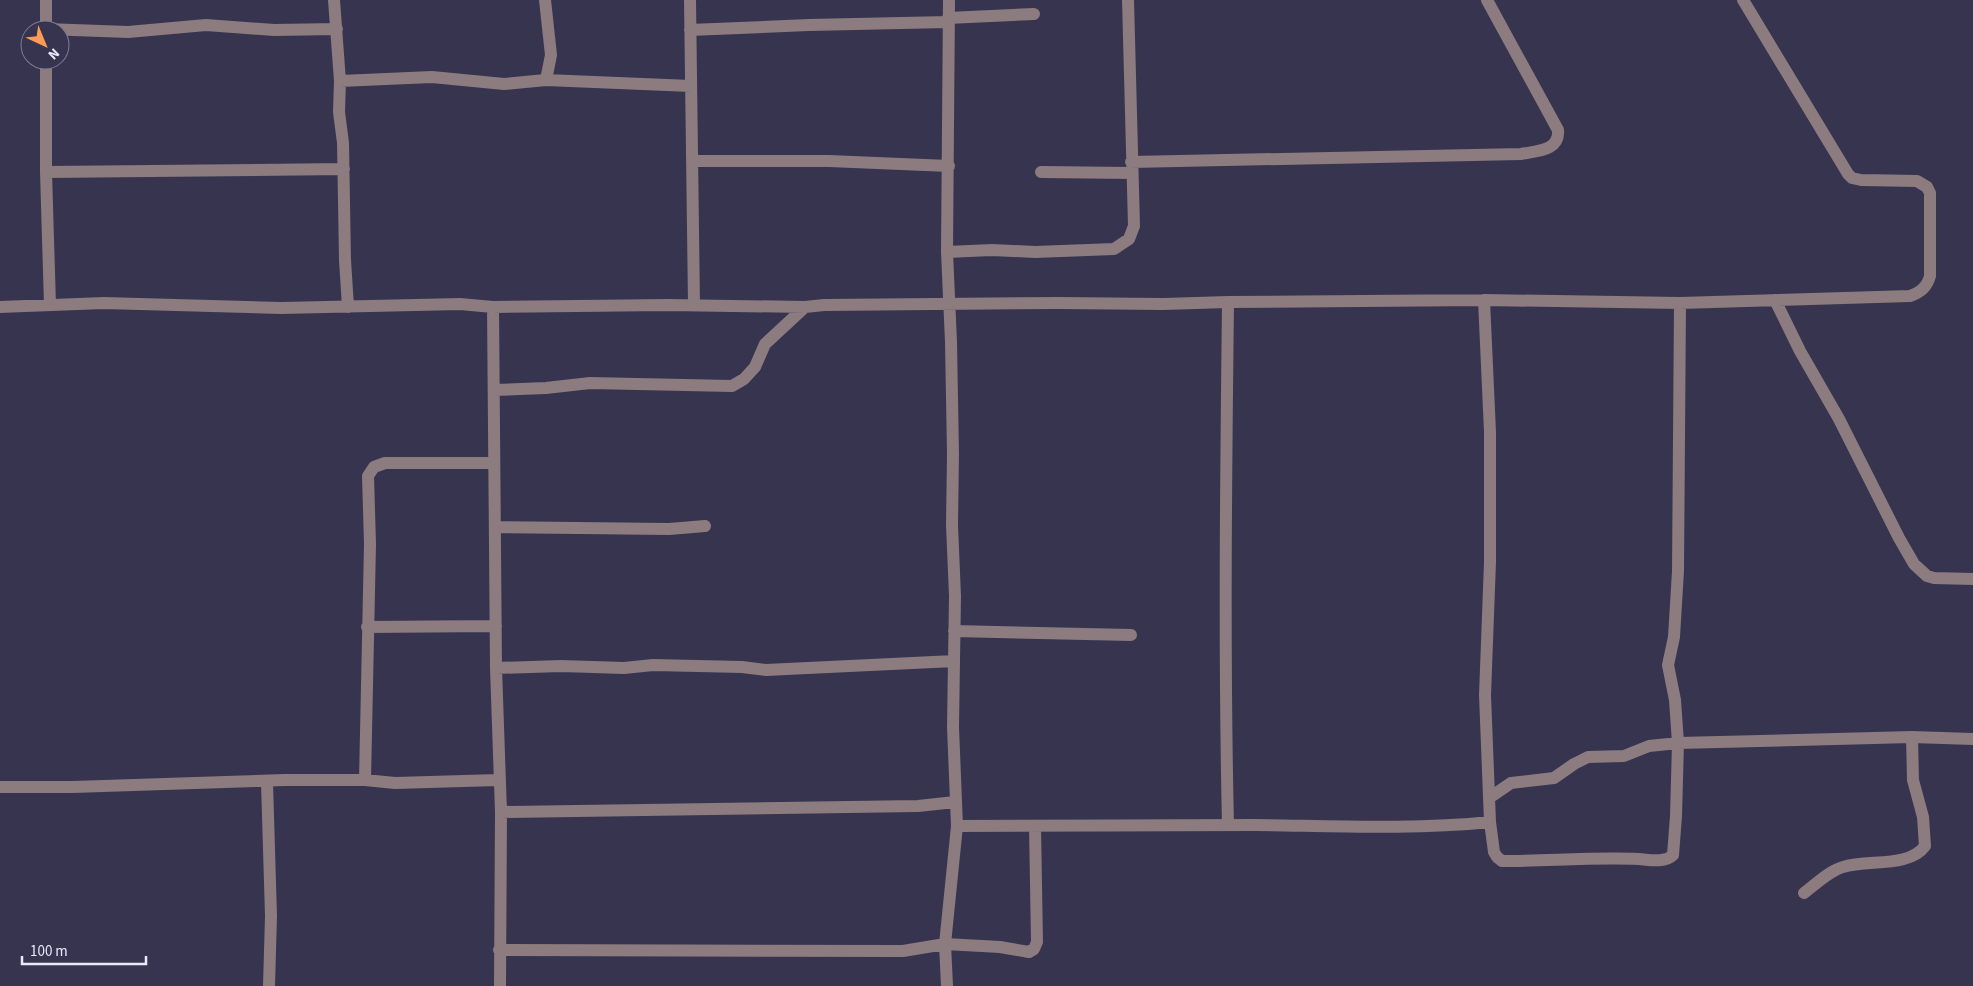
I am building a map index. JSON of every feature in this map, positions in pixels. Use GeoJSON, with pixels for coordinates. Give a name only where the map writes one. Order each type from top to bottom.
{"type":"FeatureCollection","features":[{"type":"Feature","properties":{"kind":"street"},"geometry":{"type":"LineString","coordinates":[[46,0],[46,20]]}},
{"type":"Feature","properties":{"kind":"street"},"geometry":{"type":"LineString","coordinates":[[334,0],[340,81],[339,112],[343,143],[345,260],[348,307]]}},
{"type":"Feature","properties":{"kind":"street"},"geometry":{"type":"LineString","coordinates":[[545,0],[551,55],[546,80]]}},
{"type":"Feature","properties":{"kind":"street"},"geometry":{"type":"LineString","coordinates":[[690,0],[694,305]]}},
{"type":"Feature","properties":{"kind":"street"},"geometry":{"type":"LineString","coordinates":[[947,986],[945,944],[956,826],[953,727],[953,454],[947,252],[949,0]]}},
{"type":"Feature","properties":{"kind":"street"},"geometry":{"type":"LineString","coordinates":[[947,252],[992,250],[1035,252],[1114,249],[1125,243],[1132,235],[1134,226],[1128,0]]}},
{"type":"Feature","properties":{"kind":"street"},"geometry":{"type":"LineString","coordinates":[[1041,172],[1131,167],[1521,154],[1546,150],[1556,142],[1558,130],[1487,0]]}},
{"type":"Feature","properties":{"kind":"street"},"geometry":{"type":"LineString","coordinates":[[0,307],[104,303],[282,308],[460,304],[493,307],[522,305],[805,306],[1484,300],[1680,303],[1910,296],[1917,293],[1928,283],[1930,276],[1930,193],[1927,187],[1916,181],[1861,180],[1852,178],[1848,174],[1743,0]]}},
{"type":"Feature","properties":{"kind":"street"},"geometry":{"type":"LineString","coordinates":[[690,30],[948,20],[1034,14]]}},
{"type":"Feature","properties":{"kind":"street"},"geometry":{"type":"LineString","coordinates":[[70,30],[128,32],[206,25],[274,30],[337,28]]}},
{"type":"Feature","properties":{"kind":"street"},"geometry":{"type":"LineString","coordinates":[[46,70],[46,172],[50,305]]}},
{"type":"Feature","properties":{"kind":"street"},"geometry":{"type":"LineString","coordinates":[[340,81],[432,78],[504,84],[546,80],[691,86]]}},
{"type":"Feature","properties":{"kind":"street"},"geometry":{"type":"LineString","coordinates":[[692,161],[829,161],[949,166]]}},
{"type":"Feature","properties":{"kind":"street"},"geometry":{"type":"LineString","coordinates":[[46,172],[344,169]]}},
{"type":"Feature","properties":{"kind":"street"},"geometry":{"type":"LineString","coordinates":[[1484,300],[1490,432],[1490,562],[1485,695],[1490,822],[1494,852],[1502,861],[1602,858],[1660,860],[1670,858],[1673,855],[1678,743],[1675,700],[1668,665],[1674,637],[1678,570],[1680,303]]}},
{"type":"Feature","properties":{"kind":"street"},"geometry":{"type":"LineString","coordinates":[[1776,300],[1800,351],[1838,419],[1898,538],[1914,564],[1927,576],[1934,578],[1973,578]]}},
{"type":"Feature","properties":{"kind":"street"},"geometry":{"type":"LineString","coordinates":[[1228,302],[1225,650],[1228,825]]}},
{"type":"Feature","properties":{"kind":"street"},"geometry":{"type":"LineString","coordinates":[[495,390],[590,384],[732,386],[744,379],[755,367],[765,344],[805,306]]}},
{"type":"Feature","properties":{"kind":"street"},"geometry":{"type":"LineString","coordinates":[[493,307],[496,668],[500,812],[500,986]]}},
{"type":"Feature","properties":{"kind":"street"},"geometry":{"type":"LineString","coordinates":[[365,780],[370,544],[368,476],[374,467],[385,463],[494,463]]}},
{"type":"Feature","properties":{"kind":"street"},"geometry":{"type":"LineString","coordinates":[[495,527],[669,529],[705,526]]}},
{"type":"Feature","properties":{"kind":"street"},"geometry":{"type":"LineString","coordinates":[[367,627],[496,626]]}},
{"type":"Feature","properties":{"kind":"street"},"geometry":{"type":"LineString","coordinates":[[954,631],[1131,634]]}},
{"type":"Feature","properties":{"kind":"street"},"geometry":{"type":"LineString","coordinates":[[496,668],[561,666],[624,668],[653,665],[742,667],[766,670],[954,661]]}},
{"type":"Feature","properties":{"kind":"street"},"geometry":{"type":"LineString","coordinates":[[1490,798],[1510,783],[1558,777],[1588,756],[1624,756],[1649,746],[1678,743],[1912,737],[1973,739]]}},
{"type":"Feature","properties":{"kind":"street"},"geometry":{"type":"LineString","coordinates":[[1804,892],[1841,868],[1858,864],[1905,859],[1918,854],[1924,846],[1923,817],[1914,780],[1912,737]]}},
{"type":"Feature","properties":{"kind":"street"},"geometry":{"type":"LineString","coordinates":[[0,787],[365,780],[395,782],[498,780]]}},
{"type":"Feature","properties":{"kind":"street"},"geometry":{"type":"LineString","coordinates":[[267,782],[270,916],[269,986]]}},
{"type":"Feature","properties":{"kind":"street"},"geometry":{"type":"LineString","coordinates":[[500,812],[918,806],[955,802]]}},
{"type":"Feature","properties":{"kind":"street"},"geometry":{"type":"LineString","coordinates":[[956,826],[1228,825],[1395,828],[1490,822]]}},
{"type":"Feature","properties":{"kind":"street"},"geometry":{"type":"LineString","coordinates":[[499,950],[903,951],[945,944],[1029,952],[1034,949],[1037,942],[1035,826]]}}]}
